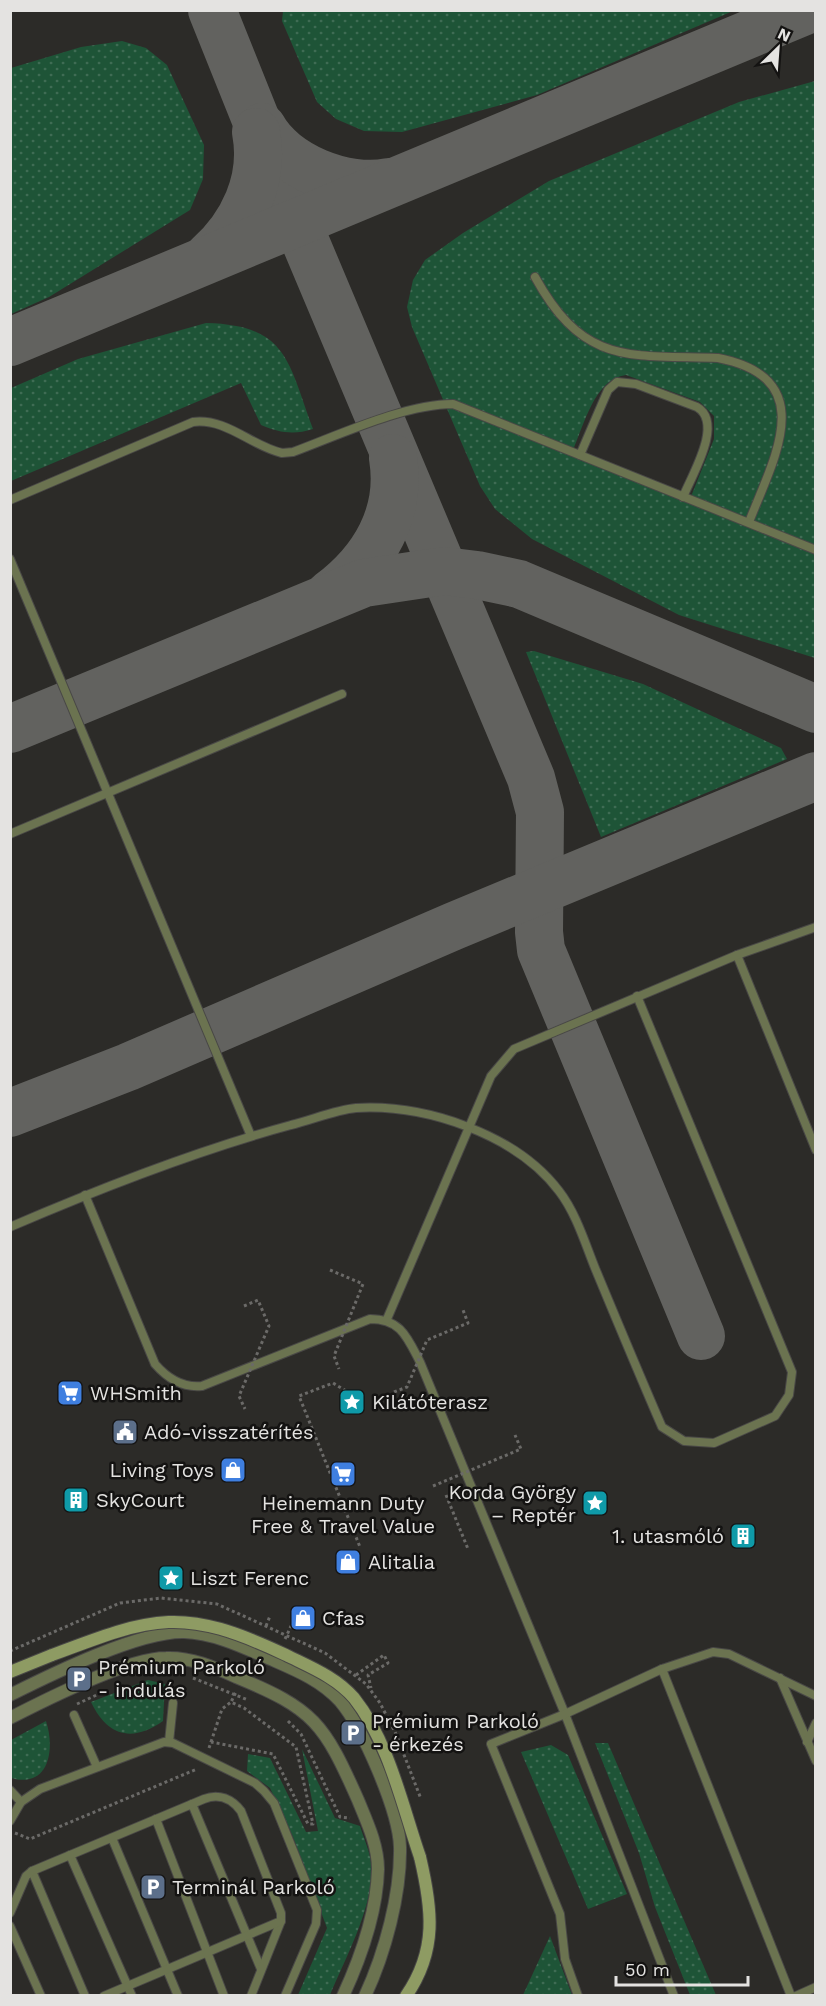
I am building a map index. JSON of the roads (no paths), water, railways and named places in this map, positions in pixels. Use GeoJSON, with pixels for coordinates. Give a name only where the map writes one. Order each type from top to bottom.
{"type":"FeatureCollection","features":[{"type":"Feature","properties":{"kind":"street"},"geometry":{"type":"LineString","coordinates":[[10,1672],[119,1630],[165,1620],[214,1626],[244,1636],[331,1678],[355,1699],[382,1747],[420,1857],[430,1902],[430,1934],[418,1974],[406,1995]]}},
{"type":"Feature","properties":{"kind":"street"},"geometry":{"type":"LineString","coordinates":[[10,1695],[93,1657],[156,1635],[185,1632],[239,1645],[298,1671],[322,1686],[339,1701],[358,1727],[372,1755],[400,1846],[388,1940],[365,1995]]}},
{"type":"Feature","properties":{"kind":"street"},"geometry":{"type":"LineString","coordinates":[[10,1718],[126,1666],[165,1658],[183,1659],[211,1666],[298,1706],[316,1722],[338,1756],[365,1816],[377,1858],[376,1889],[366,1936],[343,1995]]}},
{"type":"Feature","properties":{"kind":"lane"},"geometry":{"type":"LineString","coordinates":[[535,277],[558,314],[588,340],[602,348],[629,356],[733,360],[746,365],[772,386],[778,396],[784,423],[774,458],[749,522]]}},
{"type":"Feature","properties":{"kind":"lane"},"geometry":{"type":"LineString","coordinates":[[580,455],[608,390],[617,382],[636,384],[697,407],[705,414],[710,427],[683,497]]}},
{"type":"Feature","properties":{"kind":"lane"},"geometry":{"type":"LineString","coordinates":[[10,500],[193,422],[206,421],[219,424],[282,453],[381,420],[439,404],[453,404],[816,550]]}},
{"type":"Feature","properties":{"kind":"lane"},"geometry":{"type":"LineString","coordinates":[[10,559],[110,792],[251,1136]]}},
{"type":"Feature","properties":{"kind":"lane"},"geometry":{"type":"LineString","coordinates":[[10,834],[342,694]]}},
{"type":"Feature","properties":{"kind":"lane"},"geometry":{"type":"LineString","coordinates":[[387,1319],[491,1076],[514,1049],[737,955],[816,927]]}},
{"type":"Feature","properties":{"kind":"lane"},"geometry":{"type":"LineString","coordinates":[[737,955],[816,1150]]}},
{"type":"Feature","properties":{"kind":"lane"},"geometry":{"type":"LineString","coordinates":[[10,1227],[86,1195],[251,1136],[354,1108],[390,1108],[426,1114],[469,1127],[521,1156],[560,1191],[585,1243],[662,1427],[684,1441],[714,1443],[775,1416],[783,1408],[793,1383],[790,1361],[637,996]]}},
{"type":"Feature","properties":{"kind":"lane"},"geometry":{"type":"LineString","coordinates":[[86,1195],[155,1364],[168,1376],[185,1386],[202,1386],[370,1319],[387,1319],[404,1333],[420,1362],[565,1714],[674,1995]]}},
{"type":"Feature","properties":{"kind":"lane"},"geometry":{"type":"LineString","coordinates":[[578,1995],[565,1959],[560,1914],[491,1744],[565,1714],[662,1669],[713,1652],[721,1652],[816,1696]]}},
{"type":"Feature","properties":{"kind":"lane"},"geometry":{"type":"LineString","coordinates":[[662,1669],[793,1995],[816,1987]]}},
{"type":"Feature","properties":{"kind":"lane"},"geometry":{"type":"LineString","coordinates":[[780,1678],[816,1761]]}},
{"type":"Feature","properties":{"kind":"lane"},"geometry":{"type":"LineString","coordinates":[[169,1742],[172,1703]]}},
{"type":"Feature","properties":{"kind":"lane"},"geometry":{"type":"LineString","coordinates":[[74,1715],[97,1767]]}},
{"type":"Feature","properties":{"kind":"lane"},"geometry":{"type":"LineString","coordinates":[[807,1742],[816,1723]]}},
{"type":"Feature","properties":{"kind":"lane"},"geometry":{"type":"LineString","coordinates":[[10,1821],[21,1802],[40,1789],[169,1742],[255,1783],[274,1803],[316,1910],[316,1924],[285,1995]]}},
{"type":"Feature","properties":{"kind":"lane"},"geometry":{"type":"LineString","coordinates":[[10,1790],[21,1802]]}},
{"type":"Feature","properties":{"kind":"lane"},"geometry":{"type":"LineString","coordinates":[[10,1913],[26,1876],[32,1871],[192,1804],[217,1796],[234,1802],[241,1811],[280,1905],[281,1921],[251,1995]]}},
{"type":"Feature","properties":{"kind":"lane"},"geometry":{"type":"LineString","coordinates":[[192,1804],[261,1969]]}},
{"type":"Feature","properties":{"kind":"lane"},"geometry":{"type":"LineString","coordinates":[[156,1819],[224,1995]]}},
{"type":"Feature","properties":{"kind":"lane"},"geometry":{"type":"LineString","coordinates":[[112,1838],[178,1995]]}},
{"type":"Feature","properties":{"kind":"lane"},"geometry":{"type":"LineString","coordinates":[[70,1855],[132,1995]]}},
{"type":"Feature","properties":{"kind":"lane"},"geometry":{"type":"LineString","coordinates":[[32,1871],[85,1995]]}},
{"type":"Feature","properties":{"kind":"lane"},"geometry":{"type":"LineString","coordinates":[[104,1995],[281,1921]]}},
{"type":"Feature","properties":{"kind":"lane"},"geometry":{"type":"LineString","coordinates":[[10,1926],[40,1995]]}},
{"type":"Feature","properties":{"kind":"place","name":"WHSmith"},"geometry":{"type":"Point","coordinates":[70,1393]}},
{"type":"Feature","properties":{"kind":"place","name":"Kilátóterasz"},"geometry":{"type":"Point","coordinates":[352,1402]}},
{"type":"Feature","properties":{"kind":"place","name":"Adó-visszatérítés"},"geometry":{"type":"Point","coordinates":[125,1432]}},
{"type":"Feature","properties":{"kind":"place","name":"Living Toys"},"geometry":{"type":"Point","coordinates":[233,1470]}},
{"type":"Feature","properties":{"kind":"place","name":"Heinemann Duty Free & Travel Value"},"geometry":{"type":"Point","coordinates":[343,1474]}},
{"type":"Feature","properties":{"kind":"place","name":"SkyCourt"},"geometry":{"type":"Point","coordinates":[76,1500]}},
{"type":"Feature","properties":{"kind":"place","name":"Korda György – Reptér"},"geometry":{"type":"Point","coordinates":[595,1503]}},
{"type":"Feature","properties":{"kind":"place","name":"1. utasmóló"},"geometry":{"type":"Point","coordinates":[743,1536]}},
{"type":"Feature","properties":{"kind":"place","name":"Alitalia"},"geometry":{"type":"Point","coordinates":[348,1562]}},
{"type":"Feature","properties":{"kind":"place","name":"Liszt Ferenc"},"geometry":{"type":"Point","coordinates":[171,1578]}},
{"type":"Feature","properties":{"kind":"place","name":"Cfas"},"geometry":{"type":"Point","coordinates":[303,1618]}},
{"type":"Feature","properties":{"kind":"place","name":"Prémium Parkoló - indulás"},"geometry":{"type":"Point","coordinates":[79,1679]}},
{"type":"Feature","properties":{"kind":"place","name":"Prémium Parkoló - érkezés"},"geometry":{"type":"Point","coordinates":[353,1733]}},
{"type":"Feature","properties":{"kind":"place","name":"Terminál Parkoló"},"geometry":{"type":"Point","coordinates":[153,1887]}}]}
